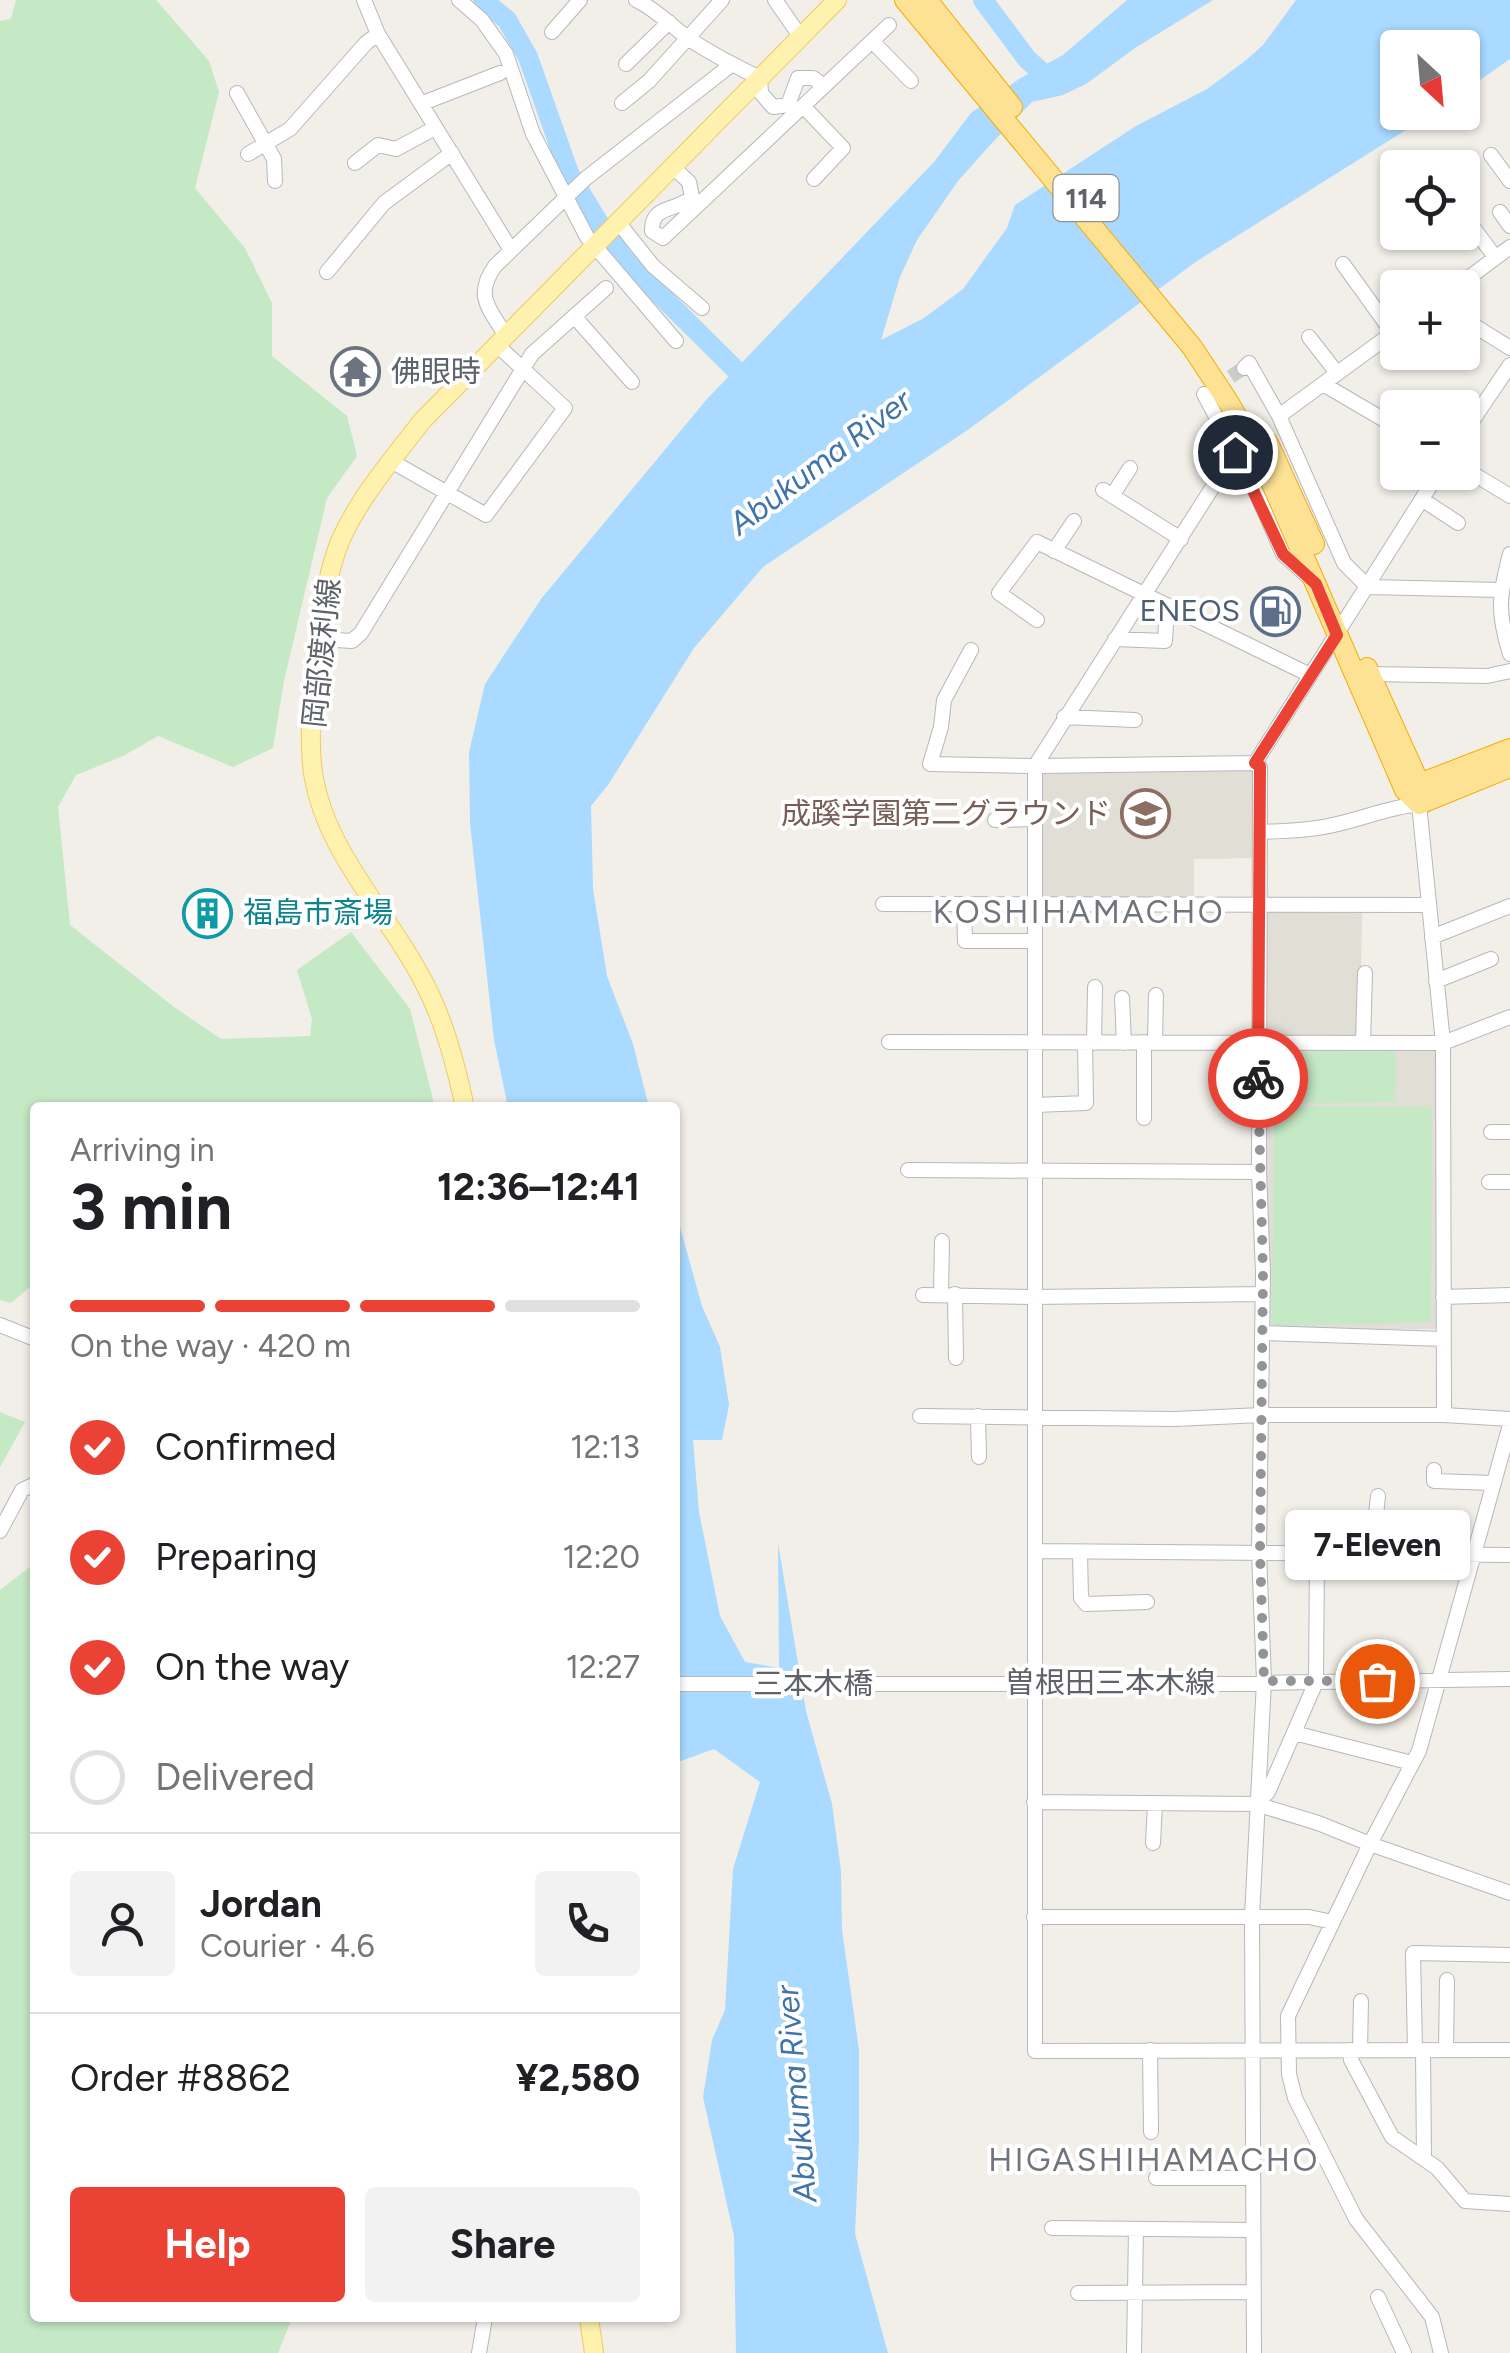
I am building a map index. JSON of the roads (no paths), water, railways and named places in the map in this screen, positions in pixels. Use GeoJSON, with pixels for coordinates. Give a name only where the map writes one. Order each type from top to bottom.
{"type":"FeatureCollection","features":[{"type":"Feature","properties":{"kind":"highway","name":"114"},"geometry":{"type":"LineString","coordinates":[[904,0],[968,63],[1196,342],[1222,366],[1265,438],[1297,503],[1341,628],[1414,792]]}},
{"type":"Feature","properties":{"kind":"highway","name":"114"},"geometry":{"type":"LineString","coordinates":[[928,0],[968,63]]}},
{"type":"Feature","properties":{"kind":"highway","name":"114"},"geometry":{"type":"LineString","coordinates":[[1196,342],[1250,440],[1316,584],[1369,674],[1414,792]]}},
{"type":"Feature","properties":{"kind":"highway"},"geometry":{"type":"LineString","coordinates":[[1414,792],[1510,749]]}},
{"type":"Feature","properties":{"kind":"highway"},"geometry":{"type":"LineString","coordinates":[[1414,792],[1510,767]]}},
{"type":"Feature","properties":{"kind":"main road","name":"岡部渡利線"},"geometry":{"type":"LineString","coordinates":[[464,1102],[452,1049],[431,996],[358,883],[334,838],[314,780],[312,699],[330,567],[355,511],[422,421],[837,0]]}},
{"type":"Feature","properties":{"kind":"main road"},"geometry":{"type":"LineString","coordinates":[[590,2322],[594,2353]]}},
{"type":"Feature","properties":{"kind":"street"},"geometry":{"type":"LineString","coordinates":[[364,0],[378,34],[510,250]]}},
{"type":"Feature","properties":{"kind":"street"},"geometry":{"type":"LineString","coordinates":[[459,0],[482,20],[506,54],[534,134],[594,245],[676,341]]}},
{"type":"Feature","properties":{"kind":"street"},"geometry":{"type":"LineString","coordinates":[[552,32],[580,0]]}},
{"type":"Feature","properties":{"kind":"street"},"geometry":{"type":"LineString","coordinates":[[637,0],[655,9],[686,37],[760,78],[760,93],[773,107],[788,105],[798,78],[813,78],[824,86]]}},
{"type":"Feature","properties":{"kind":"street"},"geometry":{"type":"LineString","coordinates":[[622,103],[648,81],[722,0]]}},
{"type":"Feature","properties":{"kind":"street"},"geometry":{"type":"LineString","coordinates":[[775,0],[800,36]]}},
{"type":"Feature","properties":{"kind":"street"},"geometry":{"type":"LineString","coordinates":[[626,64],[669,22]]}},
{"type":"Feature","properties":{"kind":"street"},"geometry":{"type":"LineString","coordinates":[[672,167],[688,182],[692,197],[653,217],[652,231],[663,238],[889,25]]}},
{"type":"Feature","properties":{"kind":"street"},"geometry":{"type":"LineString","coordinates":[[248,154],[290,129],[378,34]]}},
{"type":"Feature","properties":{"kind":"street"},"geometry":{"type":"LineString","coordinates":[[872,41],[911,81]]}},
{"type":"Feature","properties":{"kind":"street"},"geometry":{"type":"LineString","coordinates":[[391,461],[486,515],[565,408],[521,370],[501,340],[486,304],[484,282],[510,250],[585,179],[731,65]]}},
{"type":"Feature","properties":{"kind":"street"},"geometry":{"type":"LineString","coordinates":[[422,104],[500,73]]}},
{"type":"Feature","properties":{"kind":"street"},"geometry":{"type":"LineString","coordinates":[[236,93],[277,169],[275,181]]}},
{"type":"Feature","properties":{"kind":"street"},"geometry":{"type":"LineString","coordinates":[[803,106],[843,148],[814,179]]}},
{"type":"Feature","properties":{"kind":"street"},"geometry":{"type":"LineString","coordinates":[[354,163],[378,145],[396,149],[435,128]]}},
{"type":"Feature","properties":{"kind":"street"},"geometry":{"type":"LineString","coordinates":[[327,272],[384,203],[452,153]]}},
{"type":"Feature","properties":{"kind":"street"},"geometry":{"type":"LineString","coordinates":[[1491,156],[1510,182]]}},
{"type":"Feature","properties":{"kind":"street"},"geometry":{"type":"LineString","coordinates":[[1500,212],[1510,226]]}},
{"type":"Feature","properties":{"kind":"street"},"geometry":{"type":"LineString","coordinates":[[616,224],[653,266],[702,308]]}},
{"type":"Feature","properties":{"kind":"street"},"geometry":{"type":"LineString","coordinates":[[1480,237],[1496,258]]}},
{"type":"Feature","properties":{"kind":"street"},"geometry":{"type":"LineString","coordinates":[[1480,270],[1510,246]]}},
{"type":"Feature","properties":{"kind":"street"},"geometry":{"type":"LineString","coordinates":[[1343,264],[1380,311]]}},
{"type":"Feature","properties":{"kind":"street"},"geometry":{"type":"LineString","coordinates":[[320,639],[352,641],[362,633],[532,354],[606,288]]}},
{"type":"Feature","properties":{"kind":"street"},"geometry":{"type":"LineString","coordinates":[[574,316],[632,382]]}},
{"type":"Feature","properties":{"kind":"street"},"geometry":{"type":"LineString","coordinates":[[1480,329],[1510,348]]}},
{"type":"Feature","properties":{"kind":"street"},"geometry":{"type":"LineString","coordinates":[[1309,337],[1337,373]]}},
{"type":"Feature","properties":{"kind":"street"},"geometry":{"type":"LineString","coordinates":[[1279,416],[1380,341]]}},
{"type":"Feature","properties":{"kind":"street"},"geometry":{"type":"LineString","coordinates":[[1244,368],[1249,364],[1279,416],[1344,563],[1368,587],[1501,590]]}},
{"type":"Feature","properties":{"kind":"street"},"geometry":{"type":"LineString","coordinates":[[1480,414],[1505,383],[1510,364]]}},
{"type":"Feature","properties":{"kind":"street"},"geometry":{"type":"LineString","coordinates":[[1323,384],[1380,417]]}},
{"type":"Feature","properties":{"kind":"street"},"geometry":{"type":"LineString","coordinates":[[1204,394],[1283,554],[1316,584]]}},
{"type":"Feature","properties":{"kind":"street"},"geometry":{"type":"LineString","coordinates":[[1235,452],[1035,766],[1034,2051],[1510,2050]]}},
{"type":"Feature","properties":{"kind":"street"},"geometry":{"type":"LineString","coordinates":[[1130,468],[1108,493],[1181,539]]}},
{"type":"Feature","properties":{"kind":"street"},"geometry":{"type":"LineString","coordinates":[[1480,478],[1510,496]]}},
{"type":"Feature","properties":{"kind":"street"},"geometry":{"type":"LineString","coordinates":[[1255,763],[1429,490]]}},
{"type":"Feature","properties":{"kind":"street"},"geometry":{"type":"LineString","coordinates":[[1423,500],[1458,523]]}},
{"type":"Feature","properties":{"kind":"street"},"geometry":{"type":"LineString","coordinates":[[1054,551],[1074,521]]}},
{"type":"Feature","properties":{"kind":"street"},"geometry":{"type":"LineString","coordinates":[[1037,620],[999,593],[1036,542],[1310,675]]}},
{"type":"Feature","properties":{"kind":"street"},"geometry":{"type":"LineString","coordinates":[[1510,554],[1501,590],[1499,621],[1510,654]]}},
{"type":"Feature","properties":{"kind":"street"},"geometry":{"type":"LineString","coordinates":[[1115,639],[1165,641],[1167,605]]}},
{"type":"Feature","properties":{"kind":"street"},"geometry":{"type":"LineString","coordinates":[[970,650],[944,700],[930,764],[1260,766],[1258,1172],[1263,1294],[1260,1551],[1264,1681],[1252,1917],[1254,2353]]}},
{"type":"Feature","properties":{"kind":"street"},"geometry":{"type":"LineString","coordinates":[[1369,674],[1486,676],[1510,672]]}},
{"type":"Feature","properties":{"kind":"street"},"geometry":{"type":"LineString","coordinates":[[1064,717],[1135,720]]}},
{"type":"Feature","properties":{"kind":"street"},"geometry":{"type":"LineString","coordinates":[[1261,832],[1316,829],[1358,819],[1414,792],[1443,1043],[1444,1415]]}},
{"type":"Feature","properties":{"kind":"street"},"geometry":{"type":"LineString","coordinates":[[995,820],[1035,819]]}},
{"type":"Feature","properties":{"kind":"street"},"geometry":{"type":"LineString","coordinates":[[884,904],[1429,905]]}},
{"type":"Feature","properties":{"kind":"street"},"geometry":{"type":"LineString","coordinates":[[964,904],[965,941],[1035,941]]}},
{"type":"Feature","properties":{"kind":"street"},"geometry":{"type":"LineString","coordinates":[[1432,937],[1510,906]]}},
{"type":"Feature","properties":{"kind":"street"},"geometry":{"type":"LineString","coordinates":[[1436,980],[1491,959]]}},
{"type":"Feature","properties":{"kind":"street"},"geometry":{"type":"LineString","coordinates":[[1364,973],[1364,1043]]}},
{"type":"Feature","properties":{"kind":"street"},"geometry":{"type":"LineString","coordinates":[[1035,1105],[1086,1103],[1095,987]]}},
{"type":"Feature","properties":{"kind":"street"},"geometry":{"type":"LineString","coordinates":[[1144,1118],[1156,995]]}},
{"type":"Feature","properties":{"kind":"street"},"geometry":{"type":"LineString","coordinates":[[1122,998],[1124,1043]]}},
{"type":"Feature","properties":{"kind":"street"},"geometry":{"type":"LineString","coordinates":[[889,1042],[1443,1043],[1510,1018]]}},
{"type":"Feature","properties":{"kind":"street"},"geometry":{"type":"LineString","coordinates":[[1491,1132],[1510,1132]]}},
{"type":"Feature","properties":{"kind":"street"},"geometry":{"type":"LineString","coordinates":[[908,1170],[1258,1172]]}},
{"type":"Feature","properties":{"kind":"street"},"geometry":{"type":"LineString","coordinates":[[1489,1182],[1510,1182]]}},
{"type":"Feature","properties":{"kind":"street"},"geometry":{"type":"LineString","coordinates":[[942,1241],[956,1358]]}},
{"type":"Feature","properties":{"kind":"street"},"geometry":{"type":"LineString","coordinates":[[923,1294],[1263,1294]]}},
{"type":"Feature","properties":{"kind":"street"},"geometry":{"type":"LineString","coordinates":[[1443,1297],[1510,1295]]}},
{"type":"Feature","properties":{"kind":"street"},"geometry":{"type":"LineString","coordinates":[[0,1325],[30,1338]]}},
{"type":"Feature","properties":{"kind":"street"},"geometry":{"type":"LineString","coordinates":[[1262,1333],[1444,1338]]}},
{"type":"Feature","properties":{"kind":"street"},"geometry":{"type":"LineString","coordinates":[[920,1416],[1176,1419],[1262,1414],[1444,1415],[1510,1422],[1439,1680],[1412,1763],[1288,2016],[1289,2074],[1295,2098],[1356,2219],[1432,2318],[1441,2353]]}},
{"type":"Feature","properties":{"kind":"street"},"geometry":{"type":"LineString","coordinates":[[978,1416],[979,1458]]}},
{"type":"Feature","properties":{"kind":"street"},"geometry":{"type":"LineString","coordinates":[[1434,1470],[1434,1482],[1494,1482]]}},
{"type":"Feature","properties":{"kind":"street"},"geometry":{"type":"LineString","coordinates":[[0,1531],[22,1490],[30,1486]]}},
{"type":"Feature","properties":{"kind":"street"},"geometry":{"type":"LineString","coordinates":[[1372,1553],[1378,1496]]}},
{"type":"Feature","properties":{"kind":"street"},"geometry":{"type":"LineString","coordinates":[[1034,1551],[1510,1555]]}},
{"type":"Feature","properties":{"kind":"street"},"geometry":{"type":"LineString","coordinates":[[1080,1552],[1081,1598],[1086,1604],[1147,1602]]}},
{"type":"Feature","properties":{"kind":"street"},"geometry":{"type":"LineString","coordinates":[[1256,1804],[1268,1792],[1316,1682],[1317,1553]]}},
{"type":"Feature","properties":{"kind":"street","name":"曽根田三本木線"},"geometry":{"type":"LineString","coordinates":[[950,1684],[1510,1679]]}},
{"type":"Feature","properties":{"kind":"street","name":"三本木橋"},"geometry":{"type":"LineString","coordinates":[[680,1684],[950,1684]]}},
{"type":"Feature","properties":{"kind":"street"},"geometry":{"type":"LineString","coordinates":[[1294,1733],[1412,1763]]}},
{"type":"Feature","properties":{"kind":"street"},"geometry":{"type":"LineString","coordinates":[[1034,1802],[1256,1804],[1318,1822],[1510,1893]]}},
{"type":"Feature","properties":{"kind":"street"},"geometry":{"type":"LineString","coordinates":[[1154,1843],[1155,1804]]}},
{"type":"Feature","properties":{"kind":"street"},"geometry":{"type":"LineString","coordinates":[[1034,1917],[1309,1916],[1332,1922]]}},
{"type":"Feature","properties":{"kind":"street"},"geometry":{"type":"LineString","coordinates":[[1424,2160],[1413,1953],[1510,1955]]}},
{"type":"Feature","properties":{"kind":"street"},"geometry":{"type":"LineString","coordinates":[[1446,2050],[1447,1980]]}},
{"type":"Feature","properties":{"kind":"street"},"geometry":{"type":"LineString","coordinates":[[1361,2001],[1351,2060],[1392,2138],[1437,2168],[1465,2201],[1510,2204]]}},
{"type":"Feature","properties":{"kind":"street"},"geometry":{"type":"LineString","coordinates":[[1150,2050],[1150,2132]]}},
{"type":"Feature","properties":{"kind":"street"},"geometry":{"type":"LineString","coordinates":[[1156,2178],[1253,2178]]}},
{"type":"Feature","properties":{"kind":"street"},"geometry":{"type":"LineString","coordinates":[[1052,2228],[1252,2230]]}},
{"type":"Feature","properties":{"kind":"street"},"geometry":{"type":"LineString","coordinates":[[1134,2353],[1136,2228]]}},
{"type":"Feature","properties":{"kind":"street"},"geometry":{"type":"LineString","coordinates":[[1078,2293],[1253,2292]]}},
{"type":"Feature","properties":{"kind":"street"},"geometry":{"type":"LineString","coordinates":[[1378,2297],[1404,2353]]}},
{"type":"Feature","properties":{"kind":"street"},"geometry":{"type":"LineString","coordinates":[[479,2353],[484,2322]]}},
{"type":"Feature","properties":{"kind":"water","name":"Abukuma River"},"geometry":{"type":"Polygon","coordinates":[[[1127,0],[1213,0],[1086,84],[1063,95],[1032,102],[958,181],[917,240],[900,277],[881,340],[924,318],[963,289],[1007,228],[1015,205],[1136,126],[1207,89],[1263,45],[1296,0],[1510,0],[1510,59],[1480,80],[1480,30],[1380,30],[1380,130],[1406,130],[1197,261],[969,429],[763,567],[694,648],[591,806],[593,889],[607,976],[633,1044],[648,1102],[507,1102],[494,1040],[470,823],[469,752],[485,684],[541,599],[707,399],[934,162],[971,113],[1019,79],[1063,55],[1127,0]]]}},
{"type":"Feature","properties":{"kind":"water","name":"Abukuma River"},"geometry":{"type":"Polygon","coordinates":[[[680,1227],[702,1306],[720,1347],[729,1405],[722,1440],[693,1440],[699,1512],[720,1616],[745,1662],[779,1668],[778,1543],[806,1711],[832,1804],[841,1871],[842,1930],[859,2050],[855,2234],[888,2353],[736,2353],[734,2236],[703,2097],[712,2040],[725,2010],[733,1869],[760,1782],[714,1749],[680,1761],[680,1227]]]}},
{"type":"Feature","properties":{"kind":"waterway"},"geometry":{"type":"LineString","coordinates":[[483,0],[507,20],[528,57],[569,173],[623,258],[738,372],[758,384]]}},
{"type":"Feature","properties":{"kind":"waterway"},"geometry":{"type":"LineString","coordinates":[[983,0],[1027,59],[1047,77],[1059,74]]}},
{"type":"Feature","properties":{"kind":"tunnel"},"geometry":{"type":"LineString","coordinates":[[1213,388],[1244,368]]}},
{"type":"Feature","properties":{"kind":"place","name":"佛眼時"},"geometry":{"type":"Point","coordinates":[356,372]}},
{"type":"Feature","properties":{"kind":"place","name":"ENEOS"},"geometry":{"type":"Point","coordinates":[1275,611]}},
{"type":"Feature","properties":{"kind":"place","name":"成蹊学園第二グラウンド"},"geometry":{"type":"Point","coordinates":[1146,814]}},
{"type":"Feature","properties":{"kind":"place","name":"福島市斎場"},"geometry":{"type":"Point","coordinates":[208,913]}},
{"type":"Feature","properties":{"kind":"place","name":"7-Eleven"},"geometry":{"type":"Point","coordinates":[1377,1681]}},
{"type":"Feature","properties":{"kind":"district","name":"KOSHIHAMACHO"},"geometry":{"type":"Point","coordinates":[1079,912]}},
{"type":"Feature","properties":{"kind":"district","name":"HIGASHIHAMACHO"},"geometry":{"type":"Point","coordinates":[1154,2160]}}]}
